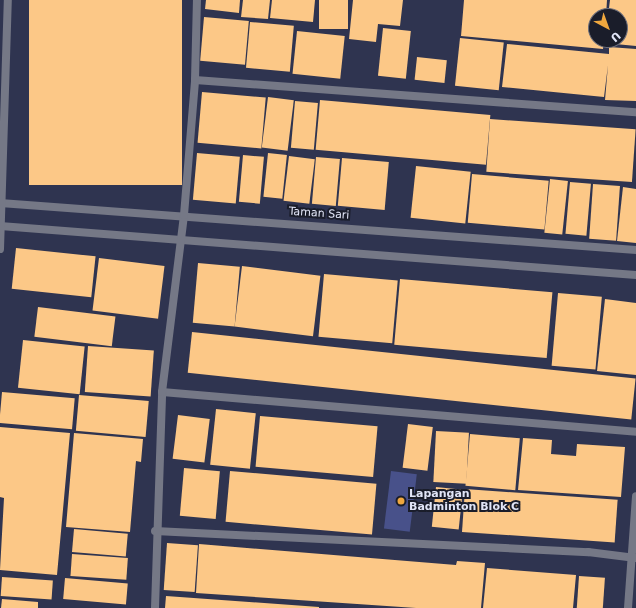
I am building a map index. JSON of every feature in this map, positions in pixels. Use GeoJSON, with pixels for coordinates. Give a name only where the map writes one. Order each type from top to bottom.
{"type":"FeatureCollection","features":[{"type":"Feature","properties":{"kind":"street"},"geometry":{"type":"LineString","coordinates":[[0,249],[8,0]]}},
{"type":"Feature","properties":{"kind":"street"},"geometry":{"type":"LineString","coordinates":[[155,608],[156,531],[162,392],[182,240],[194,80],[197,0]]}},
{"type":"Feature","properties":{"kind":"street"},"geometry":{"type":"LineString","coordinates":[[194,80],[636,112]]}},
{"type":"Feature","properties":{"kind":"street","name":"Taman Sari"},"geometry":{"type":"LineString","coordinates":[[1,203],[184,215],[636,250]]}},
{"type":"Feature","properties":{"kind":"street"},"geometry":{"type":"LineString","coordinates":[[1,226],[636,275]]}},
{"type":"Feature","properties":{"kind":"street"},"geometry":{"type":"LineString","coordinates":[[162,392],[636,432]]}},
{"type":"Feature","properties":{"kind":"street"},"geometry":{"type":"LineString","coordinates":[[628,608],[634,558],[636,496]]}},
{"type":"Feature","properties":{"kind":"street"},"geometry":{"type":"LineString","coordinates":[[156,531],[588,552],[634,558]]}},
{"type":"Feature","properties":{"kind":"shaded area","name":"Lapangan Badminton Blok C"},"geometry":{"type":"Polygon","coordinates":[[[391,471],[417,474],[410,532],[384,529],[391,471]]]}},
{"type":"Feature","properties":{"kind":"building"},"geometry":{"type":"Polygon","coordinates":[[[29,0],[182,0],[182,185],[29,185],[29,0]]]}},
{"type":"Feature","properties":{"kind":"building"},"geometry":{"type":"Polygon","coordinates":[[[206,0],[240,0],[239,13],[205,9],[206,0]]]}},
{"type":"Feature","properties":{"kind":"building"},"geometry":{"type":"Polygon","coordinates":[[[243,0],[270,0],[268,19],[241,17],[243,0]]]}},
{"type":"Feature","properties":{"kind":"building"},"geometry":{"type":"Polygon","coordinates":[[[272,0],[315,0],[313,22],[270,18],[272,0]]]}},
{"type":"Feature","properties":{"kind":"building"},"geometry":{"type":"Polygon","coordinates":[[[319,0],[348,0],[348,29],[319,29],[319,0]]]}},
{"type":"Feature","properties":{"kind":"building"},"geometry":{"type":"Polygon","coordinates":[[[353,0],[403,0],[400,26],[378,24],[376,42],[349,39],[353,0]]]}},
{"type":"Feature","properties":{"kind":"building"},"geometry":{"type":"Polygon","coordinates":[[[464,0],[607,0],[606,8],[588,8],[588,48],[461,36],[464,0]]]}},
{"type":"Feature","properties":{"kind":"building"},"geometry":{"type":"Polygon","coordinates":[[[610,0],[636,0],[636,46],[628,45],[628,8],[609,8],[610,0]]]}},
{"type":"Feature","properties":{"kind":"building"},"geometry":{"type":"Polygon","coordinates":[[[204,17],[249,21],[245,65],[200,61],[204,17]]]}},
{"type":"Feature","properties":{"kind":"building"},"geometry":{"type":"Polygon","coordinates":[[[250,22],[294,26],[290,72],[246,68],[250,22]]]}},
{"type":"Feature","properties":{"kind":"building"},"geometry":{"type":"Polygon","coordinates":[[[383,28],[411,31],[406,79],[378,76],[383,28]]]}},
{"type":"Feature","properties":{"kind":"building"},"geometry":{"type":"Polygon","coordinates":[[[297,31],[345,36],[340,79],[293,74],[297,31]]]}},
{"type":"Feature","properties":{"kind":"building"},"geometry":{"type":"Polygon","coordinates":[[[460,38],[504,43],[499,90],[455,86],[460,38]]]}},
{"type":"Feature","properties":{"kind":"building"},"geometry":{"type":"Polygon","coordinates":[[[507,44],[609,54],[609,48],[636,49],[636,101],[605,100],[608,65],[604,97],[502,87],[507,44]]]}},
{"type":"Feature","properties":{"kind":"building"},"geometry":{"type":"Polygon","coordinates":[[[417,57],[447,60],[444,83],[415,80],[417,57]]]}},
{"type":"Feature","properties":{"kind":"building"},"geometry":{"type":"Polygon","coordinates":[[[202,92],[266,98],[261,148],[198,143],[202,92]]]}},
{"type":"Feature","properties":{"kind":"building"},"geometry":{"type":"Polygon","coordinates":[[[268,97],[294,100],[288,151],[262,148],[268,97]]]}},
{"type":"Feature","properties":{"kind":"building"},"geometry":{"type":"Polygon","coordinates":[[[320,100],[490,115],[486,165],[316,150],[320,100]]]}},
{"type":"Feature","properties":{"kind":"building"},"geometry":{"type":"Polygon","coordinates":[[[295,101],[318,103],[314,150],[291,148],[295,101]]]}},
{"type":"Feature","properties":{"kind":"building"},"geometry":{"type":"Polygon","coordinates":[[[490,119],[636,129],[632,182],[486,172],[490,119]]]}},
{"type":"Feature","properties":{"kind":"building"},"geometry":{"type":"Polygon","coordinates":[[[197,153],[240,157],[236,204],[193,200],[197,153]]]}},
{"type":"Feature","properties":{"kind":"building"},"geometry":{"type":"Polygon","coordinates":[[[268,153],[287,155],[282,199],[263,197],[268,153]]]}},
{"type":"Feature","properties":{"kind":"building"},"geometry":{"type":"Polygon","coordinates":[[[243,155],[264,157],[260,204],[239,202],[243,155]]]}},
{"type":"Feature","properties":{"kind":"building"},"geometry":{"type":"Polygon","coordinates":[[[289,156],[315,159],[309,204],[284,201],[289,156]]]}},
{"type":"Feature","properties":{"kind":"building"},"geometry":{"type":"Polygon","coordinates":[[[316,157],[340,159],[336,206],[312,204],[316,157]]]}},
{"type":"Feature","properties":{"kind":"building"},"geometry":{"type":"Polygon","coordinates":[[[342,158],[389,162],[385,210],[338,206],[342,158]]]}},
{"type":"Feature","properties":{"kind":"building"},"geometry":{"type":"Polygon","coordinates":[[[416,166],[471,172],[465,223],[411,218],[416,166]]]}},
{"type":"Feature","properties":{"kind":"building"},"geometry":{"type":"Polygon","coordinates":[[[472,174],[549,181],[544,230],[468,223],[472,174]]]}},
{"type":"Feature","properties":{"kind":"building"},"geometry":{"type":"Polygon","coordinates":[[[550,179],[568,181],[562,235],[544,233],[550,179]]]}},
{"type":"Feature","properties":{"kind":"building"},"geometry":{"type":"Polygon","coordinates":[[[570,182],[591,184],[586,236],[565,234],[570,182]]]}},
{"type":"Feature","properties":{"kind":"building"},"geometry":{"type":"Polygon","coordinates":[[[593,184],[620,186],[616,241],[589,239],[593,184]]]}},
{"type":"Feature","properties":{"kind":"building"},"geometry":{"type":"Polygon","coordinates":[[[623,187],[636,189],[636,243],[617,241],[623,187]]]}},
{"type":"Feature","properties":{"kind":"building"},"geometry":{"type":"Polygon","coordinates":[[[16,248],[96,256],[91,297],[12,289],[16,248]]]}},
{"type":"Feature","properties":{"kind":"building"},"geometry":{"type":"Polygon","coordinates":[[[99,258],[165,266],[158,319],[93,311],[99,258]]]}},
{"type":"Feature","properties":{"kind":"building"},"geometry":{"type":"Polygon","coordinates":[[[198,263],[240,267],[235,326],[193,323],[198,263]]]}},
{"type":"Feature","properties":{"kind":"building"},"geometry":{"type":"Polygon","coordinates":[[[242,266],[320,276],[313,336],[235,327],[242,266]]]}},
{"type":"Feature","properties":{"kind":"building"},"geometry":{"type":"Polygon","coordinates":[[[324,274],[398,280],[392,343],[319,337],[324,274]]]}},
{"type":"Feature","properties":{"kind":"building"},"geometry":{"type":"Polygon","coordinates":[[[400,279],[552,292],[547,358],[394,345],[400,279]]]}},
{"type":"Feature","properties":{"kind":"building"},"geometry":{"type":"Polygon","coordinates":[[[558,293],[602,297],[595,370],[552,366],[558,293]]]}},
{"type":"Feature","properties":{"kind":"building"},"geometry":{"type":"Polygon","coordinates":[[[605,299],[636,303],[636,375],[597,371],[605,299]]]}},
{"type":"Feature","properties":{"kind":"building"},"geometry":{"type":"Polygon","coordinates":[[[38,307],[115,317],[112,346],[34,337],[38,307]]]}},
{"type":"Feature","properties":{"kind":"building"},"geometry":{"type":"Polygon","coordinates":[[[192,332],[636,379],[631,419],[188,373],[192,332]]]}},
{"type":"Feature","properties":{"kind":"building"},"geometry":{"type":"Polygon","coordinates":[[[23,340],[85,346],[80,394],[18,388],[23,340]]]}},
{"type":"Feature","properties":{"kind":"building"},"geometry":{"type":"Polygon","coordinates":[[[88,346],[154,351],[151,396],[85,392],[88,346]]]}},
{"type":"Feature","properties":{"kind":"building"},"geometry":{"type":"Polygon","coordinates":[[[2,392],[75,398],[72,429],[0,423],[2,392]]]}},
{"type":"Feature","properties":{"kind":"building"},"geometry":{"type":"Polygon","coordinates":[[[79,395],[149,401],[146,437],[76,431],[79,395]]]}},
{"type":"Feature","properties":{"kind":"building"},"geometry":{"type":"Polygon","coordinates":[[[216,409],[256,413],[250,469],[210,465],[216,409]]]}},
{"type":"Feature","properties":{"kind":"building"},"geometry":{"type":"Polygon","coordinates":[[[178,415],[210,419],[204,463],[173,459],[178,415]]]}},
{"type":"Feature","properties":{"kind":"building"},"geometry":{"type":"Polygon","coordinates":[[[260,416],[378,426],[373,477],[256,467],[260,416]]]}},
{"type":"Feature","properties":{"kind":"building"},"geometry":{"type":"Polygon","coordinates":[[[408,424],[433,427],[427,471],[403,468],[408,424]]]}},
{"type":"Feature","properties":{"kind":"building"},"geometry":{"type":"Polygon","coordinates":[[[0,427],[70,433],[57,575],[0,570],[4,498],[0,497],[0,427]]]}},
{"type":"Feature","properties":{"kind":"building"},"geometry":{"type":"Polygon","coordinates":[[[436,431],[469,433],[466,484],[433,482],[436,431]]]}},
{"type":"Feature","properties":{"kind":"building"},"geometry":{"type":"Polygon","coordinates":[[[74,433],[143,439],[141,462],[136,461],[130,532],[66,527],[74,433]]]}},
{"type":"Feature","properties":{"kind":"building"},"geometry":{"type":"Polygon","coordinates":[[[470,434],[520,438],[515,490],[465,486],[470,434]]]}},
{"type":"Feature","properties":{"kind":"building"},"geometry":{"type":"Polygon","coordinates":[[[523,438],[552,440],[551,454],[576,456],[577,444],[625,447],[621,497],[518,490],[523,438]]]}},
{"type":"Feature","properties":{"kind":"building"},"geometry":{"type":"Polygon","coordinates":[[[184,468],[220,471],[216,519],[180,516],[184,468]]]}},
{"type":"Feature","properties":{"kind":"building"},"geometry":{"type":"Polygon","coordinates":[[[230,471],[376,484],[372,535],[226,522],[230,471]]]}},
{"type":"Feature","properties":{"kind":"building"},"geometry":{"type":"Polygon","coordinates":[[[436,487],[463,490],[459,530],[432,527],[436,487]]]}},
{"type":"Feature","properties":{"kind":"building"},"geometry":{"type":"Polygon","coordinates":[[[465,489],[618,500],[615,543],[462,532],[465,489]]]}},
{"type":"Feature","properties":{"kind":"building"},"geometry":{"type":"Polygon","coordinates":[[[74,529],[128,534],[126,557],[72,552],[74,529]]]}},
{"type":"Feature","properties":{"kind":"building"},"geometry":{"type":"Polygon","coordinates":[[[167,543],[198,545],[195,592],[164,590],[167,543]]]}},
{"type":"Feature","properties":{"kind":"building"},"geometry":{"type":"Polygon","coordinates":[[[199,544],[456,565],[457,561],[485,563],[481,608],[416,608],[196,593],[199,544]]]}},
{"type":"Feature","properties":{"kind":"building"},"geometry":{"type":"Polygon","coordinates":[[[72,554],[128,558],[126,580],[70,576],[72,554]]]}},
{"type":"Feature","properties":{"kind":"building"},"geometry":{"type":"Polygon","coordinates":[[[487,568],[576,575],[573,608],[483,608],[487,568]]]}},
{"type":"Feature","properties":{"kind":"building"},"geometry":{"type":"Polygon","coordinates":[[[579,576],[605,578],[603,608],[577,608],[579,576]]]}},
{"type":"Feature","properties":{"kind":"building"},"geometry":{"type":"Polygon","coordinates":[[[2,577],[53,581],[52,600],[1,596],[2,577]]]}},
{"type":"Feature","properties":{"kind":"building"},"geometry":{"type":"Polygon","coordinates":[[[65,578],[128,583],[126,604],[63,599],[65,578]]]}},
{"type":"Feature","properties":{"kind":"building"},"geometry":{"type":"Polygon","coordinates":[[[166,596],[319,607],[319,608],[165,608],[166,596]]]}},
{"type":"Feature","properties":{"kind":"building"},"geometry":{"type":"Polygon","coordinates":[[[2,599],[38,602],[38,608],[1,608],[2,599]]]}},
{"type":"Feature","properties":{"kind":"place","name":"Lapangan Badminton Blok C"},"geometry":{"type":"Point","coordinates":[401,501]}}]}
